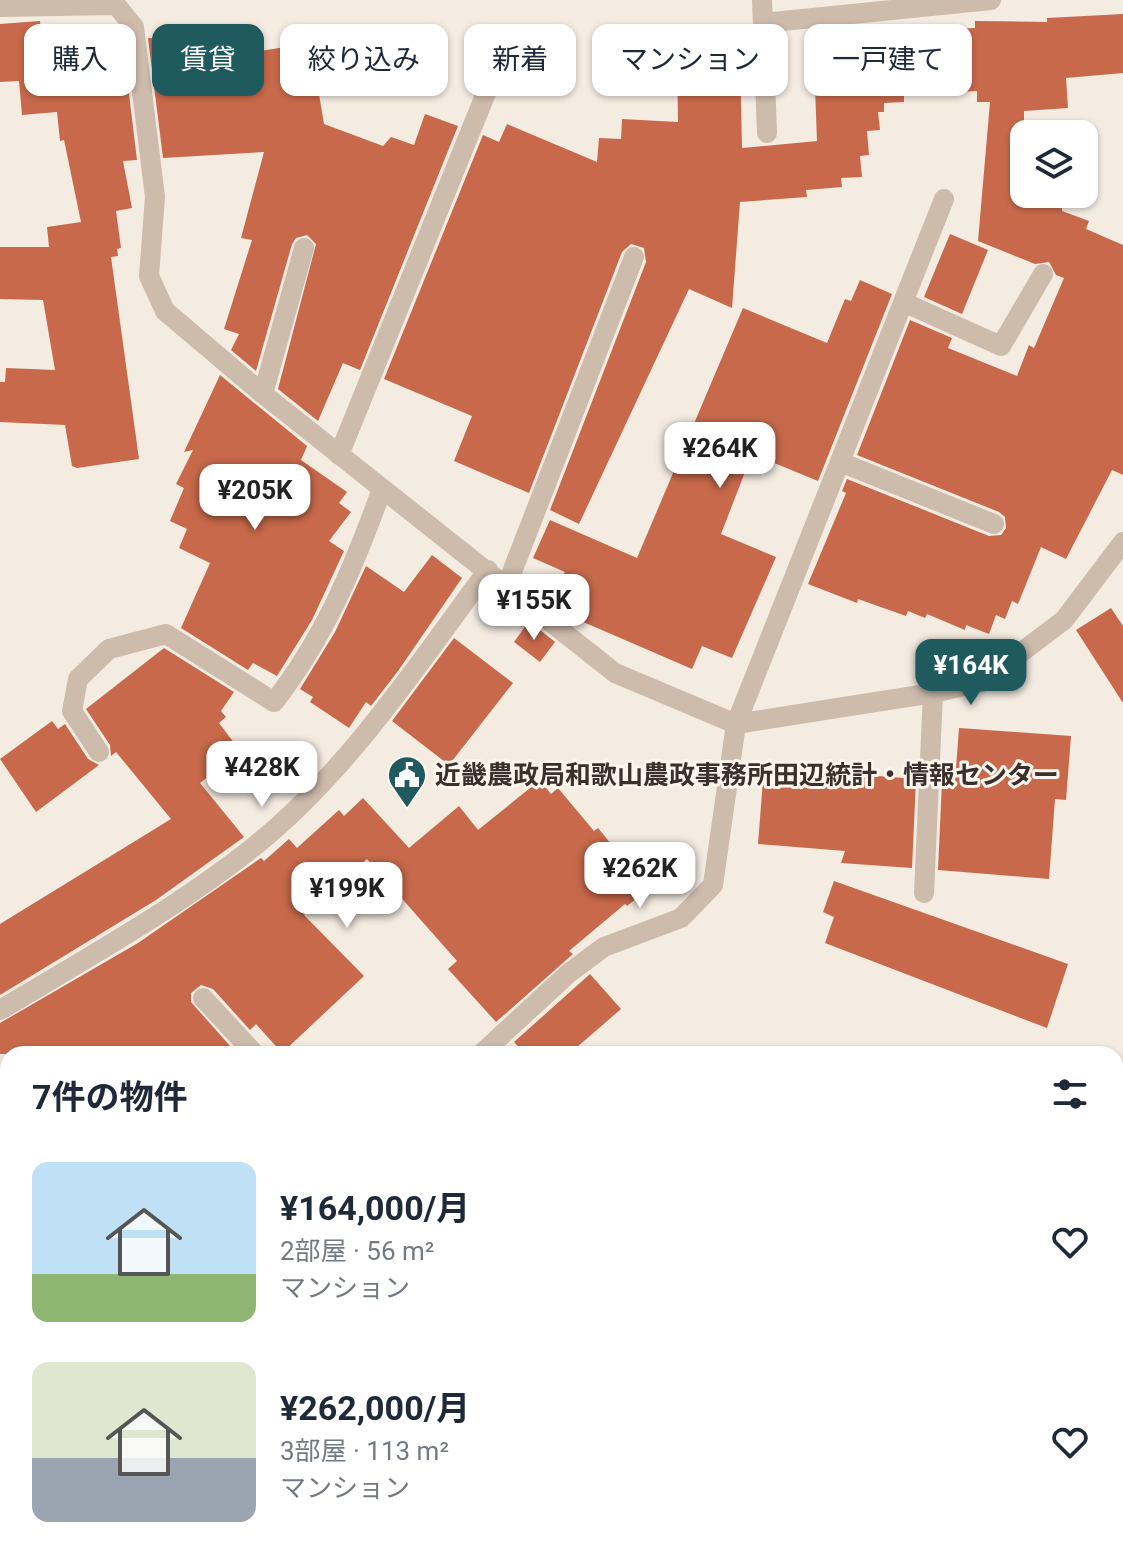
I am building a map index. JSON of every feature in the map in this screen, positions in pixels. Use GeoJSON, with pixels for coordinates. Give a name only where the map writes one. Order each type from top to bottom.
{"type":"FeatureCollection","features":[{"type":"Feature","properties":{"kind":"street"},"geometry":{"type":"LineString","coordinates":[[762,0],[767,133]]}},
{"type":"Feature","properties":{"kind":"street"},"geometry":{"type":"LineString","coordinates":[[763,23],[991,0]]}},
{"type":"Feature","properties":{"kind":"street"},"geometry":{"type":"LineString","coordinates":[[0,7],[112,3],[134,27],[155,197],[149,276],[165,311],[263,394],[615,673],[736,724],[933,693],[982,682],[1064,620],[1123,542]]}},
{"type":"Feature","properties":{"kind":"street"},"geometry":{"type":"LineString","coordinates":[[339,455],[485,96]]}},
{"type":"Feature","properties":{"kind":"street"},"geometry":{"type":"LineString","coordinates":[[490,1046],[569,973],[604,947],[681,918],[713,885],[736,724],[944,199]]}},
{"type":"Feature","properties":{"kind":"street"},"geometry":{"type":"LineString","coordinates":[[263,394],[304,248]]}},
{"type":"Feature","properties":{"kind":"street"},"geometry":{"type":"LineString","coordinates":[[507,585],[634,257]]}},
{"type":"Feature","properties":{"kind":"street"},"geometry":{"type":"LineString","coordinates":[[903,302],[1001,346],[1043,274]]}},
{"type":"Feature","properties":{"kind":"street"},"geometry":{"type":"LineString","coordinates":[[840,462],[994,524]]}},
{"type":"Feature","properties":{"kind":"street"},"geometry":{"type":"LineString","coordinates":[[99,752],[72,711],[78,679],[109,649],[166,634],[274,702],[301,668],[329,621],[382,489]]}},
{"type":"Feature","properties":{"kind":"street"},"geometry":{"type":"LineString","coordinates":[[0,1010],[122,937],[259,843],[349,752],[488,570]]}},
{"type":"Feature","properties":{"kind":"street"},"geometry":{"type":"LineString","coordinates":[[924,893],[933,693]]}},
{"type":"Feature","properties":{"kind":"street"},"geometry":{"type":"LineString","coordinates":[[203,998],[248,1046]]}},
{"type":"Feature","properties":{"kind":"building"},"geometry":{"type":"Polygon","coordinates":[[[1123,14],[1123,73],[1066,78],[1068,108],[1024,111],[1024,120],[1010,120],[1010,208],[1062,208],[1062,211],[1089,221],[1086,229],[1123,245],[1123,475],[1112,470],[1066,559],[1041,547],[1018,604],[1012,601],[1005,619],[996,615],[989,634],[966,625],[965,630],[927,614],[925,618],[908,611],[906,616],[858,599],[857,603],[808,584],[846,493],[842,491],[847,479],[989,536],[1001,535],[1006,528],[1005,517],[999,512],[857,455],[910,320],[952,338],[948,348],[1017,376],[1029,345],[1034,348],[1064,278],[1056,275],[1049,262],[1035,264],[978,241],[990,102],[977,102],[977,91],[972,91],[972,28],[975,28],[975,21],[1047,22],[1047,18],[1123,14]]]}},
{"type":"Feature","properties":{"kind":"building"},"geometry":{"type":"Polygon","coordinates":[[[40,21],[40,24],[24,24],[24,96],[129,96],[137,160],[123,161],[132,208],[116,211],[121,248],[117,249],[118,256],[111,257],[139,459],[77,468],[72,466],[65,425],[0,422],[0,382],[5,382],[6,368],[55,370],[43,300],[0,299],[0,247],[49,247],[47,227],[81,222],[64,140],[60,141],[57,112],[22,115],[19,81],[0,82],[0,24],[40,21]]]}},
{"type":"Feature","properties":{"kind":"building"},"geometry":{"type":"Polygon","coordinates":[[[148,38],[152,38],[152,70],[148,38]]]}},
{"type":"Feature","properties":{"kind":"building"},"geometry":{"type":"Polygon","coordinates":[[[280,48],[280,96],[319,96],[324,124],[383,146],[391,137],[414,145],[425,114],[458,126],[360,370],[343,363],[318,421],[278,389],[316,244],[307,235],[296,238],[292,244],[256,371],[231,350],[239,334],[224,329],[252,240],[241,238],[264,152],[163,158],[155,96],[264,96],[264,50],[280,48]]]}},
{"type":"Feature","properties":{"kind":"building"},"geometry":{"type":"Polygon","coordinates":[[[678,96],[741,96],[742,148],[817,141],[815,96],[904,96],[904,102],[884,103],[884,112],[878,112],[880,130],[867,131],[869,155],[860,156],[862,177],[841,178],[842,187],[806,190],[807,197],[740,202],[732,308],[689,289],[579,524],[550,510],[646,262],[644,248],[631,244],[622,252],[529,493],[454,461],[472,416],[384,379],[483,135],[499,142],[507,124],[597,162],[599,138],[621,139],[622,119],[678,122],[678,96]]]}},
{"type":"Feature","properties":{"kind":"building"},"geometry":{"type":"Polygon","coordinates":[[[950,234],[988,250],[962,314],[924,297],[950,234]]]}},
{"type":"Feature","properties":{"kind":"building"},"geometry":{"type":"Polygon","coordinates":[[[860,280],[892,294],[818,481],[752,454],[721,534],[776,557],[732,658],[702,646],[692,669],[574,618],[571,622],[544,600],[565,572],[533,558],[550,520],[637,558],[743,308],[827,343],[845,299],[851,301],[860,280]]]}},
{"type":"Feature","properties":{"kind":"building"},"geometry":{"type":"Polygon","coordinates":[[[220,375],[307,446],[301,460],[347,492],[339,503],[351,512],[329,541],[344,551],[312,620],[277,676],[253,663],[248,670],[181,628],[210,563],[179,548],[187,529],[170,521],[184,488],[176,484],[193,450],[184,452],[220,375]]]}},
{"type":"Feature","properties":{"kind":"building"},"geometry":{"type":"Polygon","coordinates":[[[432,555],[462,578],[398,671],[371,706],[366,702],[349,728],[310,702],[313,697],[300,689],[335,632],[366,566],[404,592],[432,555]]]}},
{"type":"Feature","properties":{"kind":"building"},"geometry":{"type":"Polygon","coordinates":[[[1111,608],[1123,626],[1123,703],[1076,630],[1111,608]]]}},
{"type":"Feature","properties":{"kind":"building"},"geometry":{"type":"Polygon","coordinates":[[[529,621],[555,642],[540,662],[514,642],[529,621]]]}},
{"type":"Feature","properties":{"kind":"building"},"geometry":{"type":"Polygon","coordinates":[[[454,638],[513,683],[449,765],[392,721],[454,638]]]}},
{"type":"Feature","properties":{"kind":"building"},"geometry":{"type":"Polygon","coordinates":[[[164,648],[234,692],[221,711],[226,717],[219,723],[241,752],[200,783],[244,837],[156,900],[0,995],[0,924],[171,819],[116,752],[111,756],[110,745],[86,709],[164,648]]]}},
{"type":"Feature","properties":{"kind":"building"},"geometry":{"type":"Polygon","coordinates":[[[52,721],[58,729],[65,724],[88,759],[99,765],[36,812],[0,759],[52,721]]]}},
{"type":"Feature","properties":{"kind":"building"},"geometry":{"type":"Polygon","coordinates":[[[959,728],[1071,736],[1066,800],[1055,799],[1049,879],[938,870],[942,781],[955,782],[959,728]]]}},
{"type":"Feature","properties":{"kind":"building"},"geometry":{"type":"Polygon","coordinates":[[[764,767],[916,779],[912,868],[841,863],[845,851],[758,844],[764,767]]]}},
{"type":"Feature","properties":{"kind":"building"},"geometry":{"type":"Polygon","coordinates":[[[540,780],[551,794],[558,788],[594,831],[598,828],[616,850],[622,845],[653,885],[569,951],[573,954],[496,1022],[448,969],[457,961],[367,859],[304,915],[364,976],[289,1046],[276,1046],[256,1024],[250,1030],[213,989],[201,985],[191,993],[191,1002],[230,1046],[0,1046],[0,1023],[138,943],[261,858],[264,861],[289,839],[297,848],[339,810],[344,816],[363,798],[409,848],[459,806],[478,830],[540,780]]]}},
{"type":"Feature","properties":{"kind":"building"},"geometry":{"type":"Polygon","coordinates":[[[834,881],[1068,964],[1047,1028],[825,943],[834,917],[823,912],[834,881]]]}},
{"type":"Feature","properties":{"kind":"building"},"geometry":{"type":"Polygon","coordinates":[[[590,974],[621,1009],[578,1046],[518,1046],[514,1042],[590,974]]]}},
{"type":"Feature","properties":{"kind":"place","name":"近畿農政局和歌山農政事務所田辺統計・情報センター"},"geometry":{"type":"Point","coordinates":[407,809]}}]}
